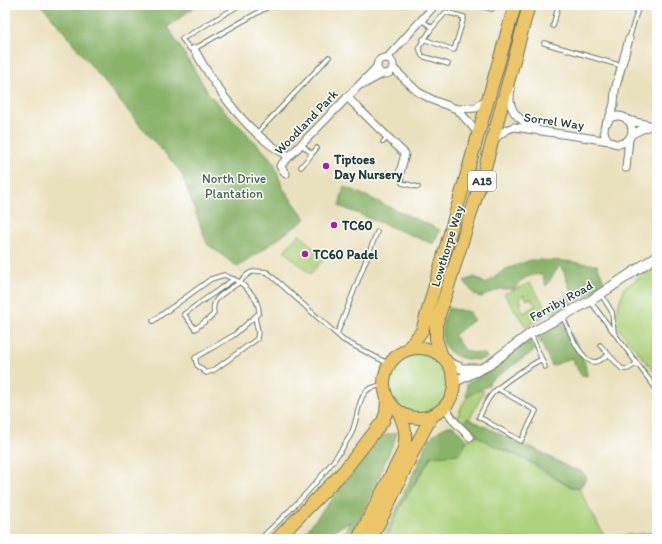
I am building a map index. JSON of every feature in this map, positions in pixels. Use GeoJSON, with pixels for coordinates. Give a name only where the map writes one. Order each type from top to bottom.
{"type":"FeatureCollection","features":[{"type":"Feature","properties":{"kind":"highway","name":"Lowthorpe Way"},"geometry":{"type":"LineString","coordinates":[[407,350],[422,330],[515,5]]}},
{"type":"Feature","properties":{"kind":"highway","name":"Lowthorpe Way"},"geometry":{"type":"LineString","coordinates":[[445,359],[436,339],[436,325],[492,141],[529,5]]}},
{"type":"Feature","properties":{"kind":"highway"},"geometry":{"type":"LineString","coordinates":[[407,350],[425,348],[445,359]]}},
{"type":"Feature","properties":{"kind":"highway","name":"A15"},"geometry":{"type":"LineString","coordinates":[[389,364],[400,353],[407,350]]}},
{"type":"Feature","properties":{"kind":"highway","name":"A15"},"geometry":{"type":"LineString","coordinates":[[445,359],[452,372],[454,382]]}},
{"type":"Feature","properties":{"kind":"highway"},"geometry":{"type":"LineString","coordinates":[[277,539],[343,472],[383,421],[386,413],[387,399],[383,384],[384,374],[389,364]]}},
{"type":"Feature","properties":{"kind":"highway"},"geometry":{"type":"LineString","coordinates":[[373,536],[418,439],[433,416],[445,407],[454,391],[454,382]]}},
{"type":"Feature","properties":{"kind":"highway"},"geometry":{"type":"LineString","coordinates":[[358,539],[403,452],[406,439],[406,428],[399,413],[387,399]]}},
{"type":"Feature","properties":{"kind":"highway"},"geometry":{"type":"LineString","coordinates":[[399,413],[416,418],[433,416]]}},
{"type":"Feature","properties":{"kind":"street"},"geometry":{"type":"LineString","coordinates":[[433,6],[401,42],[389,59],[393,68],[418,92],[457,109],[479,134]]}},
{"type":"Feature","properties":{"kind":"street"},"geometry":{"type":"LineString","coordinates":[[594,138],[604,132],[614,104],[615,90],[629,39]]}},
{"type":"Feature","properties":{"kind":"street"},"geometry":{"type":"LineString","coordinates":[[194,49],[221,93],[235,111],[257,133],[289,156]]}},
{"type":"Feature","properties":{"kind":"street","name":"Sorrel Way"},"geometry":{"type":"LineString","coordinates":[[515,55],[517,68],[510,96],[510,105],[516,116],[540,130]]}},
{"type":"Feature","properties":{"kind":"street","name":"Woodland Park"},"geometry":{"type":"LineString","coordinates":[[286,174],[280,166],[376,68],[378,60],[389,59]]}},
{"type":"Feature","properties":{"kind":"street"},"geometry":{"type":"LineString","coordinates":[[376,68],[385,74],[408,83]]}},
{"type":"Feature","properties":{"kind":"street"},"geometry":{"type":"LineString","coordinates":[[385,74],[393,68]]}},
{"type":"Feature","properties":{"kind":"street","name":"Woodland Park"},"geometry":{"type":"LineString","coordinates":[[355,88],[385,74]]}},
{"type":"Feature","properties":{"kind":"street"},"geometry":{"type":"LineString","coordinates":[[457,109],[476,108],[490,94]]}},
{"type":"Feature","properties":{"kind":"street"},"geometry":{"type":"LineString","coordinates":[[347,97],[385,140],[405,154],[400,173]]}},
{"type":"Feature","properties":{"kind":"street"},"geometry":{"type":"LineString","coordinates":[[614,104],[630,124],[626,168]]}},
{"type":"Feature","properties":{"kind":"street"},"geometry":{"type":"LineString","coordinates":[[626,158],[606,137],[606,124],[612,118],[625,118],[649,126],[657,127]]}},
{"type":"Feature","properties":{"kind":"street"},"geometry":{"type":"LineString","coordinates":[[612,142],[620,144],[630,136],[649,126]]}},
{"type":"Feature","properties":{"kind":"street","name":"Sorrel Way"},"geometry":{"type":"LineString","coordinates":[[492,141],[506,130],[514,127],[594,138],[612,142]]}},
{"type":"Feature","properties":{"kind":"street","name":"Ferriby Road"},"geometry":{"type":"LineString","coordinates":[[454,382],[478,369],[489,365],[530,333],[590,301],[657,256]]}},
{"type":"Feature","properties":{"kind":"street"},"geometry":{"type":"LineString","coordinates":[[445,359],[463,368],[478,369]]}},
{"type":"Feature","properties":{"kind":"street"},"geometry":{"type":"LineString","coordinates":[[445,407],[454,421],[470,436]]}},
{"type":"Feature","properties":{"kind":"lane"},"geometry":{"type":"LineString","coordinates":[[240,5],[182,38],[190,49],[194,49],[271,5]]}},
{"type":"Feature","properties":{"kind":"lane"},"geometry":{"type":"LineString","coordinates":[[479,5],[492,9]]}},
{"type":"Feature","properties":{"kind":"lane"},"geometry":{"type":"LineString","coordinates":[[553,26],[558,7],[557,5]]}},
{"type":"Feature","properties":{"kind":"lane"},"geometry":{"type":"LineString","coordinates":[[629,39],[639,5]]}},
{"type":"Feature","properties":{"kind":"lane"},"geometry":{"type":"LineString","coordinates":[[423,39],[454,50],[464,17],[446,12],[423,39],[419,46],[422,56],[448,64]]}},
{"type":"Feature","properties":{"kind":"lane"},"geometry":{"type":"LineString","coordinates":[[422,20],[432,28]]}},
{"type":"Feature","properties":{"kind":"lane"},"geometry":{"type":"LineString","coordinates":[[544,44],[622,66]]}},
{"type":"Feature","properties":{"kind":"lane"},"geometry":{"type":"LineString","coordinates":[[257,133],[329,57]]}},
{"type":"Feature","properties":{"kind":"lane"},"geometry":{"type":"LineString","coordinates":[[301,144],[312,154]]}},
{"type":"Feature","properties":{"kind":"lane"},"geometry":{"type":"LineString","coordinates":[[301,167],[317,148]]}},
{"type":"Feature","properties":{"kind":"lane"},"geometry":{"type":"LineString","coordinates":[[400,173],[402,183],[418,187]]}},
{"type":"Feature","properties":{"kind":"lane"},"geometry":{"type":"LineString","coordinates":[[337,334],[377,232]]}},
{"type":"Feature","properties":{"kind":"lane"},"geometry":{"type":"LineString","coordinates":[[234,279],[184,314],[195,329],[214,313],[212,307],[215,299],[240,282],[247,274],[257,270],[267,272],[343,340],[389,364]]}},
{"type":"Feature","properties":{"kind":"lane"},"geometry":{"type":"LineString","coordinates":[[153,321],[211,279],[224,275],[240,282],[256,298],[259,304],[259,313],[234,335],[195,358],[200,370],[206,373],[214,370],[257,339],[258,332],[255,318]]}},
{"type":"Feature","properties":{"kind":"lane"},"geometry":{"type":"LineString","coordinates":[[601,294],[612,312],[614,334]]}},
{"type":"Feature","properties":{"kind":"lane"},"geometry":{"type":"LineString","coordinates":[[590,301],[657,390]]}},
{"type":"Feature","properties":{"kind":"lane"},"geometry":{"type":"LineString","coordinates":[[562,316],[570,334],[584,357],[593,362],[599,361],[608,355]]}},
{"type":"Feature","properties":{"kind":"lane"},"geometry":{"type":"LineString","coordinates":[[530,333],[545,367]]}},
{"type":"Feature","properties":{"kind":"lane"},"geometry":{"type":"LineString","coordinates":[[600,345],[622,369],[628,369],[636,363]]}},
{"type":"Feature","properties":{"kind":"lane"},"geometry":{"type":"LineString","coordinates":[[498,389],[536,411],[521,441],[479,417],[492,393],[530,365],[542,359]]}},
{"type":"Feature","properties":{"kind":"lane"},"geometry":{"type":"LineString","coordinates":[[260,539],[297,504],[341,452],[354,429],[361,397],[368,390],[383,384]]}},
{"type":"Feature","properties":{"kind":"green space","name":"North Drive Plantation"},"geometry":{"type":"Polygon","coordinates":[[[42,5],[197,5],[168,27],[209,94],[274,162],[282,187],[306,219],[238,267],[207,244],[181,172],[132,116],[42,5]]]}},
{"type":"Feature","properties":{"kind":"green space"},"geometry":{"type":"Polygon","coordinates":[[[344,186],[440,230],[433,244],[339,206],[344,186]]]}},
{"type":"Feature","properties":{"kind":"green space","name":"TC60 Padel"},"geometry":{"type":"Polygon","coordinates":[[[299,234],[325,258],[310,274],[284,251],[299,234]]]}},
{"type":"Feature","properties":{"kind":"green space"},"geometry":{"type":"Polygon","coordinates":[[[531,260],[564,261],[597,265],[605,283],[594,292],[551,313],[550,306],[571,292],[560,265],[546,286],[542,274],[533,275],[523,279],[514,289],[500,289],[481,297],[475,295],[464,281],[475,277],[486,284],[504,270],[531,260]]]}},
{"type":"Feature","properties":{"kind":"green space"},"geometry":{"type":"Polygon","coordinates":[[[657,266],[657,375],[613,322],[624,288],[657,266]]]}},
{"type":"Feature","properties":{"kind":"green space"},"geometry":{"type":"Polygon","coordinates":[[[530,283],[549,313],[526,327],[504,294],[530,283]],[[524,295],[519,298],[522,303],[519,305],[524,313],[536,305],[530,298],[527,300],[524,295]]]}},
{"type":"Feature","properties":{"kind":"green space"},"geometry":{"type":"Polygon","coordinates":[[[448,308],[470,312],[474,320],[454,335],[463,348],[470,352],[485,354],[487,358],[473,360],[466,359],[452,354],[447,349],[442,336],[442,329],[448,308]]]}},
{"type":"Feature","properties":{"kind":"green space"},"geometry":{"type":"Polygon","coordinates":[[[563,320],[584,361],[587,376],[581,375],[571,358],[552,366],[537,334],[563,320]]]}},
{"type":"Feature","properties":{"kind":"green space"},"geometry":{"type":"Polygon","coordinates":[[[530,338],[535,350],[489,382],[489,385],[466,397],[467,384],[513,352],[530,338]]]}},
{"type":"Feature","properties":{"kind":"green space"},"geometry":{"type":"Polygon","coordinates":[[[419,354],[436,359],[444,367],[449,384],[444,401],[436,409],[419,414],[402,409],[394,401],[389,384],[394,367],[402,359],[419,354]]]}},
{"type":"Feature","properties":{"kind":"green space"},"geometry":{"type":"Polygon","coordinates":[[[478,390],[484,391],[469,420],[467,419],[464,424],[458,417],[461,408],[467,398],[478,390]]]}},
{"type":"Feature","properties":{"kind":"green space"},"geometry":{"type":"Polygon","coordinates":[[[467,418],[527,447],[531,447],[570,468],[581,471],[587,477],[579,489],[567,485],[527,460],[498,448],[480,437],[464,424],[467,418]]]}},
{"type":"Feature","properties":{"kind":"green space"},"geometry":{"type":"Polygon","coordinates":[[[448,426],[453,426],[467,440],[459,454],[431,456],[400,507],[387,538],[384,535],[428,441],[438,431],[448,426]]]}},
{"type":"Feature","properties":{"kind":"green space"},"geometry":{"type":"Polygon","coordinates":[[[398,432],[362,516],[350,539],[341,539],[350,522],[329,533],[322,539],[300,539],[382,436],[398,432]]]}},
{"type":"Feature","properties":{"kind":"green space"},"geometry":{"type":"Polygon","coordinates":[[[477,436],[491,444],[524,458],[555,479],[571,487],[579,489],[606,539],[386,539],[401,506],[432,456],[445,456],[464,447],[467,440],[477,436]]]}},
{"type":"Feature","properties":{"kind":"green space"},"geometry":{"type":"Polygon","coordinates":[[[657,532],[657,539],[609,539],[611,537],[657,532]]]}},
{"type":"Feature","properties":{"kind":"place","name":"Tiptoes Day Nursery"},"geometry":{"type":"Point","coordinates":[326,166]}},
{"type":"Feature","properties":{"kind":"place","name":"TC60"},"geometry":{"type":"Point","coordinates":[334,225]}},
{"type":"Feature","properties":{"kind":"place","name":"TC60 Padel"},"geometry":{"type":"Point","coordinates":[305,254]}}]}
